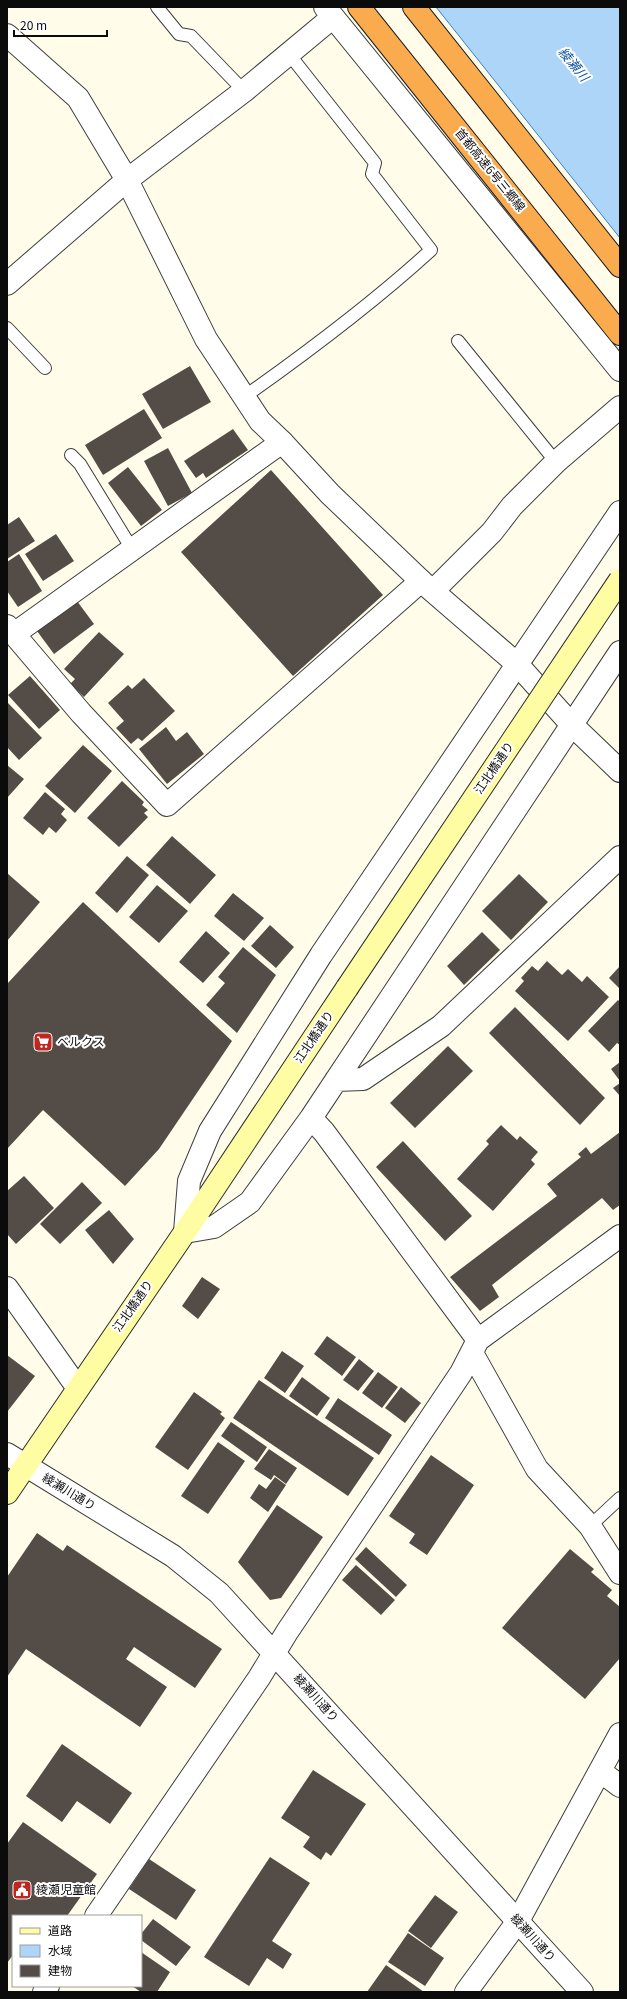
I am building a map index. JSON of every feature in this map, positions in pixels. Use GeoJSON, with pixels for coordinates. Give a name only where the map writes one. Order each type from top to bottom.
{"type":"FeatureCollection","features":[{"type":"Feature","properties":{"kind":"highway","name":"首都高速6号三郷線"},"geometry":{"type":"LineString","coordinates":[[359,7],[620,334]]}},
{"type":"Feature","properties":{"kind":"highway"},"geometry":{"type":"LineString","coordinates":[[414,7],[620,266]]}},
{"type":"Feature","properties":{"kind":"main road","name":"江北橋通り"},"geometry":{"type":"LineString","coordinates":[[7,1493],[77,1387],[184,1232],[620,580]]}},
{"type":"Feature","properties":{"kind":"street"},"geometry":{"type":"LineString","coordinates":[[7,284],[127,180],[244,91],[289,54],[329,12],[620,370]]}},
{"type":"Feature","properties":{"kind":"street"},"geometry":{"type":"LineString","coordinates":[[7,35],[78,98],[127,180],[206,339],[260,421],[282,442],[330,494],[427,586],[517,664],[572,725],[620,771]]}},
{"type":"Feature","properties":{"kind":"street"},"geometry":{"type":"LineString","coordinates":[[282,442],[132,550],[10,630],[81,713],[167,805],[492,532],[512,506],[556,462],[620,407]]}},
{"type":"Feature","properties":{"kind":"street"},"geometry":{"type":"LineString","coordinates":[[620,512],[321,955],[210,1131],[189,1181],[184,1232],[214,1227],[250,1202],[311,1118],[620,652]]}},
{"type":"Feature","properties":{"kind":"street"},"geometry":{"type":"LineString","coordinates":[[336,1080],[363,1079],[441,1026],[620,857]]}},
{"type":"Feature","properties":{"kind":"street"},"geometry":{"type":"LineString","coordinates":[[311,1118],[324,1132],[475,1347],[537,1469],[590,1526],[620,1574]]}},
{"type":"Feature","properties":{"kind":"street"},"geometry":{"type":"LineString","coordinates":[[97,1915],[259,1678],[274,1652],[461,1373],[475,1347],[620,1236]]}},
{"type":"Feature","properties":{"kind":"street"},"geometry":{"type":"LineString","coordinates":[[7,1288],[77,1387]]}},
{"type":"Feature","properties":{"kind":"street","name":"綾瀬川通り"},"geometry":{"type":"LineString","coordinates":[[7,1454],[173,1556],[219,1593],[582,1992]]}},
{"type":"Feature","properties":{"kind":"street"},"geometry":{"type":"LineString","coordinates":[[466,1992],[518,1921],[620,1734]]}},
{"type":"Feature","properties":{"kind":"street"},"geometry":{"type":"LineString","coordinates":[[600,1771],[620,1786]]}},
{"type":"Feature","properties":{"kind":"lane"},"geometry":{"type":"LineString","coordinates":[[157,7],[179,34],[191,36],[244,91]]}},
{"type":"Feature","properties":{"kind":"lane"},"geometry":{"type":"LineString","coordinates":[[244,397],[336,331],[396,282],[431,250],[372,174],[375,163],[289,54]]}},
{"type":"Feature","properties":{"kind":"lane"},"geometry":{"type":"LineString","coordinates":[[7,328],[45,368]]}},
{"type":"Feature","properties":{"kind":"lane"},"geometry":{"type":"LineString","coordinates":[[458,341],[556,462]]}},
{"type":"Feature","properties":{"kind":"lane"},"geometry":{"type":"LineString","coordinates":[[72,455],[80,464],[132,550]]}},
{"type":"Feature","properties":{"kind":"lane"},"geometry":{"type":"LineString","coordinates":[[590,1526],[620,1498]]}},
{"type":"Feature","properties":{"kind":"water","name":"綾瀬川"},"geometry":{"type":"Polygon","coordinates":[[[436,7],[620,7],[620,238],[436,7]]]}},
{"type":"Feature","properties":{"kind":"building"},"geometry":{"type":"Polygon","coordinates":[[[190,366],[211,402],[163,429],[142,394],[190,366]]]}},
{"type":"Feature","properties":{"kind":"building"},"geometry":{"type":"Polygon","coordinates":[[[144,409],[162,438],[103,475],[85,445],[144,409]]]}},
{"type":"Feature","properties":{"kind":"building"},"geometry":{"type":"Polygon","coordinates":[[[233,429],[248,450],[206,478],[203,473],[196,478],[184,461],[233,429]]]}},
{"type":"Feature","properties":{"kind":"building"},"geometry":{"type":"Polygon","coordinates":[[[168,448],[192,493],[168,506],[144,461],[168,448]]]}},
{"type":"Feature","properties":{"kind":"building"},"geometry":{"type":"Polygon","coordinates":[[[128,467],[162,510],[141,526],[108,483],[128,467]]]}},
{"type":"Feature","properties":{"kind":"building"},"geometry":{"type":"Polygon","coordinates":[[[271,470],[383,595],[293,676],[181,552],[271,470]]]}},
{"type":"Feature","properties":{"kind":"building"},"geometry":{"type":"Polygon","coordinates":[[[19,517],[35,541],[7,559],[7,525],[19,517]]]}},
{"type":"Feature","properties":{"kind":"building"},"geometry":{"type":"Polygon","coordinates":[[[56,534],[74,561],[43,581],[25,554],[56,534]]]}},
{"type":"Feature","properties":{"kind":"building"},"geometry":{"type":"Polygon","coordinates":[[[19,554],[42,591],[18,607],[7,591],[7,562],[19,554]]]}},
{"type":"Feature","properties":{"kind":"building"},"geometry":{"type":"Polygon","coordinates":[[[77,601],[94,624],[54,654],[37,631],[77,601]]]}},
{"type":"Feature","properties":{"kind":"building"},"geometry":{"type":"Polygon","coordinates":[[[99,632],[124,654],[84,697],[70,684],[75,679],[64,669],[99,632]]]}},
{"type":"Feature","properties":{"kind":"building"},"geometry":{"type":"Polygon","coordinates":[[[30,676],[60,710],[39,729],[8,695],[30,676]]]}},
{"type":"Feature","properties":{"kind":"building"},"geometry":{"type":"Polygon","coordinates":[[[144,678],[175,711],[142,741],[138,738],[131,744],[116,728],[124,721],[108,703],[128,685],[132,689],[144,678]]]}},
{"type":"Feature","properties":{"kind":"building"},"geometry":{"type":"Polygon","coordinates":[[[8,703],[42,738],[19,760],[7,747],[8,703]]]}},
{"type":"Feature","properties":{"kind":"building"},"geometry":{"type":"Polygon","coordinates":[[[166,727],[176,741],[187,732],[204,754],[167,784],[139,749],[166,727]]]}},
{"type":"Feature","properties":{"kind":"building"},"geometry":{"type":"Polygon","coordinates":[[[83,745],[112,771],[75,813],[45,786],[83,745]]]}},
{"type":"Feature","properties":{"kind":"building"},"geometry":{"type":"Polygon","coordinates":[[[7,765],[24,779],[7,798],[7,765]]]}},
{"type":"Feature","properties":{"kind":"building"},"geometry":{"type":"Polygon","coordinates":[[[122,781],[144,802],[142,805],[148,810],[144,813],[148,817],[119,847],[87,818],[122,781]]]}},
{"type":"Feature","properties":{"kind":"building"},"geometry":{"type":"Polygon","coordinates":[[[45,792],[65,809],[61,814],[67,820],[56,833],[49,827],[43,835],[23,818],[45,792]]]}},
{"type":"Feature","properties":{"kind":"building"},"geometry":{"type":"Polygon","coordinates":[[[172,836],[216,875],[190,904],[146,865],[172,836]]]}},
{"type":"Feature","properties":{"kind":"building"},"geometry":{"type":"Polygon","coordinates":[[[127,856],[149,875],[117,913],[95,893],[127,856]]]}},
{"type":"Feature","properties":{"kind":"building"},"geometry":{"type":"Polygon","coordinates":[[[7,873],[40,902],[7,941],[7,873]]]}},
{"type":"Feature","properties":{"kind":"building"},"geometry":{"type":"Polygon","coordinates":[[[519,874],[548,902],[511,940],[482,911],[519,874]]]}},
{"type":"Feature","properties":{"kind":"building"},"geometry":{"type":"Polygon","coordinates":[[[157,885],[188,911],[159,943],[129,917],[157,885]]]}},
{"type":"Feature","properties":{"kind":"building"},"geometry":{"type":"Polygon","coordinates":[[[233,893],[264,918],[244,941],[214,916],[233,893]]]}},
{"type":"Feature","properties":{"kind":"building"},"geometry":{"type":"Polygon","coordinates":[[[83,902],[232,1041],[159,1149],[125,1186],[43,1110],[7,1149],[7,984],[83,902]]]}},
{"type":"Feature","properties":{"kind":"building"},"geometry":{"type":"Polygon","coordinates":[[[270,925],[294,947],[276,968],[251,946],[270,925]]]}},
{"type":"Feature","properties":{"kind":"building"},"geometry":{"type":"Polygon","coordinates":[[[206,931],[230,953],[203,983],[179,962],[206,931]]]}},
{"type":"Feature","properties":{"kind":"building"},"geometry":{"type":"Polygon","coordinates":[[[482,932],[500,950],[464,985],[447,966],[482,932]]]}},
{"type":"Feature","properties":{"kind":"building"},"geometry":{"type":"Polygon","coordinates":[[[243,947],[276,975],[237,1033],[206,1005],[225,983],[218,977],[243,947]]]}},
{"type":"Feature","properties":{"kind":"building"},"geometry":{"type":"Polygon","coordinates":[[[547,961],[562,975],[568,969],[582,982],[587,976],[609,997],[568,1041],[515,991],[524,981],[521,978],[532,966],[538,971],[547,961]]]}},
{"type":"Feature","properties":{"kind":"building"},"geometry":{"type":"Polygon","coordinates":[[[620,966],[620,989],[609,978],[620,966]]]}},
{"type":"Feature","properties":{"kind":"building"},"geometry":{"type":"Polygon","coordinates":[[[618,1000],[620,1002],[620,1045],[617,1043],[609,1052],[588,1031],[618,1000]]]}},
{"type":"Feature","properties":{"kind":"building"},"geometry":{"type":"Polygon","coordinates":[[[515,1007],[605,1098],[580,1125],[489,1033],[515,1007]]]}},
{"type":"Feature","properties":{"kind":"building"},"geometry":{"type":"Polygon","coordinates":[[[448,1046],[473,1071],[415,1128],[390,1103],[448,1046]]]}},
{"type":"Feature","properties":{"kind":"building"},"geometry":{"type":"Polygon","coordinates":[[[620,1062],[620,1081],[611,1069],[620,1062]]]}},
{"type":"Feature","properties":{"kind":"building"},"geometry":{"type":"Polygon","coordinates":[[[620,1083],[620,1096],[613,1088],[620,1083]]]}},
{"type":"Feature","properties":{"kind":"building"},"geometry":{"type":"Polygon","coordinates":[[[501,1125],[517,1140],[520,1136],[538,1152],[531,1160],[535,1164],[493,1211],[457,1179],[489,1144],[486,1141],[501,1125]]]}},
{"type":"Feature","properties":{"kind":"building"},"geometry":{"type":"Polygon","coordinates":[[[620,1132],[620,1205],[613,1210],[602,1198],[492,1285],[499,1297],[480,1311],[450,1277],[557,1196],[547,1184],[581,1157],[578,1154],[586,1147],[591,1154],[620,1132]]]}},
{"type":"Feature","properties":{"kind":"building"},"geometry":{"type":"Polygon","coordinates":[[[403,1141],[472,1216],[445,1241],[376,1167],[403,1141]]]}},
{"type":"Feature","properties":{"kind":"building"},"geometry":{"type":"Polygon","coordinates":[[[24,1176],[54,1208],[16,1244],[7,1234],[7,1191],[24,1176]]]}},
{"type":"Feature","properties":{"kind":"building"},"geometry":{"type":"Polygon","coordinates":[[[82,1182],[102,1203],[60,1244],[40,1224],[82,1182]]]}},
{"type":"Feature","properties":{"kind":"building"},"geometry":{"type":"Polygon","coordinates":[[[109,1210],[134,1239],[113,1264],[85,1230],[109,1210]]]}},
{"type":"Feature","properties":{"kind":"building"},"geometry":{"type":"Polygon","coordinates":[[[202,1277],[220,1289],[198,1319],[182,1306],[202,1277]]]}},
{"type":"Feature","properties":{"kind":"building"},"geometry":{"type":"Polygon","coordinates":[[[327,1336],[356,1357],[342,1376],[314,1354],[327,1336]]]}},
{"type":"Feature","properties":{"kind":"building"},"geometry":{"type":"Polygon","coordinates":[[[282,1351],[304,1366],[285,1393],[264,1378],[282,1351]]]}},
{"type":"Feature","properties":{"kind":"building"},"geometry":{"type":"Polygon","coordinates":[[[7,1355],[35,1376],[7,1412],[7,1355]]]}},
{"type":"Feature","properties":{"kind":"building"},"geometry":{"type":"Polygon","coordinates":[[[359,1359],[374,1371],[358,1391],[343,1380],[359,1359]]]}},
{"type":"Feature","properties":{"kind":"building"},"geometry":{"type":"Polygon","coordinates":[[[378,1372],[398,1387],[382,1408],[362,1393],[378,1372]]]}},
{"type":"Feature","properties":{"kind":"building"},"geometry":{"type":"Polygon","coordinates":[[[302,1377],[330,1398],[317,1416],[289,1396],[302,1377]]]}},
{"type":"Feature","properties":{"kind":"building"},"geometry":{"type":"Polygon","coordinates":[[[259,1380],[374,1458],[348,1496],[233,1418],[259,1380]]]}},
{"type":"Feature","properties":{"kind":"building"},"geometry":{"type":"Polygon","coordinates":[[[401,1387],[421,1403],[405,1423],[385,1408],[401,1387]]]}},
{"type":"Feature","properties":{"kind":"building"},"geometry":{"type":"Polygon","coordinates":[[[194,1392],[222,1412],[220,1414],[225,1418],[188,1470],[155,1447],[194,1392]]]}},
{"type":"Feature","properties":{"kind":"building"},"geometry":{"type":"Polygon","coordinates":[[[338,1398],[392,1435],[379,1455],[325,1418],[338,1398]]]}},
{"type":"Feature","properties":{"kind":"building"},"geometry":{"type":"Polygon","coordinates":[[[231,1422],[267,1447],[257,1462],[221,1436],[231,1422]]]}},
{"type":"Feature","properties":{"kind":"building"},"geometry":{"type":"Polygon","coordinates":[[[218,1442],[245,1461],[208,1514],[181,1496],[218,1442]]]}},
{"type":"Feature","properties":{"kind":"building"},"geometry":{"type":"Polygon","coordinates":[[[269,1449],[297,1468],[286,1484],[274,1475],[271,1480],[254,1469],[269,1449]]]}},
{"type":"Feature","properties":{"kind":"building"},"geometry":{"type":"Polygon","coordinates":[[[431,1455],[474,1485],[427,1555],[409,1543],[415,1534],[389,1516],[431,1455]]]}},
{"type":"Feature","properties":{"kind":"building"},"geometry":{"type":"Polygon","coordinates":[[[275,1477],[286,1485],[268,1512],[250,1498],[259,1484],[266,1489],[275,1477]]]}},
{"type":"Feature","properties":{"kind":"building"},"geometry":{"type":"Polygon","coordinates":[[[277,1505],[323,1537],[281,1598],[270,1600],[238,1562],[277,1505]]]}},
{"type":"Feature","properties":{"kind":"building"},"geometry":{"type":"Polygon","coordinates":[[[37,1533],[63,1551],[67,1545],[222,1649],[195,1688],[134,1647],[126,1659],[167,1687],[140,1727],[26,1649],[7,1677],[7,1577],[37,1533]]]}},
{"type":"Feature","properties":{"kind":"building"},"geometry":{"type":"Polygon","coordinates":[[[366,1547],[407,1585],[396,1597],[355,1559],[366,1547]]]}},
{"type":"Feature","properties":{"kind":"building"},"geometry":{"type":"Polygon","coordinates":[[[570,1549],[594,1569],[591,1572],[612,1590],[607,1596],[620,1607],[620,1658],[585,1699],[502,1628],[570,1549]]]}},
{"type":"Feature","properties":{"kind":"building"},"geometry":{"type":"Polygon","coordinates":[[[356,1565],[395,1600],[381,1615],[342,1580],[356,1565]]]}},
{"type":"Feature","properties":{"kind":"building"},"geometry":{"type":"Polygon","coordinates":[[[62,1744],[132,1793],[110,1824],[77,1801],[62,1822],[26,1796],[62,1744]]]}},
{"type":"Feature","properties":{"kind":"building"},"geometry":{"type":"Polygon","coordinates":[[[313,1770],[366,1804],[331,1856],[326,1852],[321,1860],[303,1847],[310,1837],[281,1818],[313,1770]]]}},
{"type":"Feature","properties":{"kind":"building"},"geometry":{"type":"Polygon","coordinates":[[[23,1822],[97,1874],[68,1915],[12,1915],[12,1956],[7,1963],[7,1844],[23,1822]]]}},
{"type":"Feature","properties":{"kind":"building"},"geometry":{"type":"Polygon","coordinates":[[[270,1857],[310,1883],[272,1941],[292,1954],[283,1969],[267,1958],[249,1986],[204,1957],[270,1857]]]}},
{"type":"Feature","properties":{"kind":"building"},"geometry":{"type":"Polygon","coordinates":[[[149,1859],[196,1890],[176,1920],[129,1889],[149,1859]]]}},
{"type":"Feature","properties":{"kind":"building"},"geometry":{"type":"Polygon","coordinates":[[[435,1895],[458,1912],[431,1948],[408,1931],[435,1895]]]}},
{"type":"Feature","properties":{"kind":"building"},"geometry":{"type":"Polygon","coordinates":[[[153,1919],[191,1947],[176,1966],[142,1941],[142,1933],[153,1919]]]}},
{"type":"Feature","properties":{"kind":"building"},"geometry":{"type":"Polygon","coordinates":[[[408,1933],[444,1958],[425,1986],[388,1962],[408,1933]]]}},
{"type":"Feature","properties":{"kind":"building"},"geometry":{"type":"Polygon","coordinates":[[[142,1953],[170,1972],[157,1992],[141,1992],[134,1987],[142,1987],[142,1953]]]}},
{"type":"Feature","properties":{"kind":"building"},"geometry":{"type":"Polygon","coordinates":[[[386,1965],[424,1992],[367,1992],[386,1965]]]}},
{"type":"Feature","properties":{"kind":"place","name":"ベルクス"},"geometry":{"type":"Point","coordinates":[43,1042]}},
{"type":"Feature","properties":{"kind":"place","name":"綾瀬児童館"},"geometry":{"type":"Point","coordinates":[22,1890]}}]}
